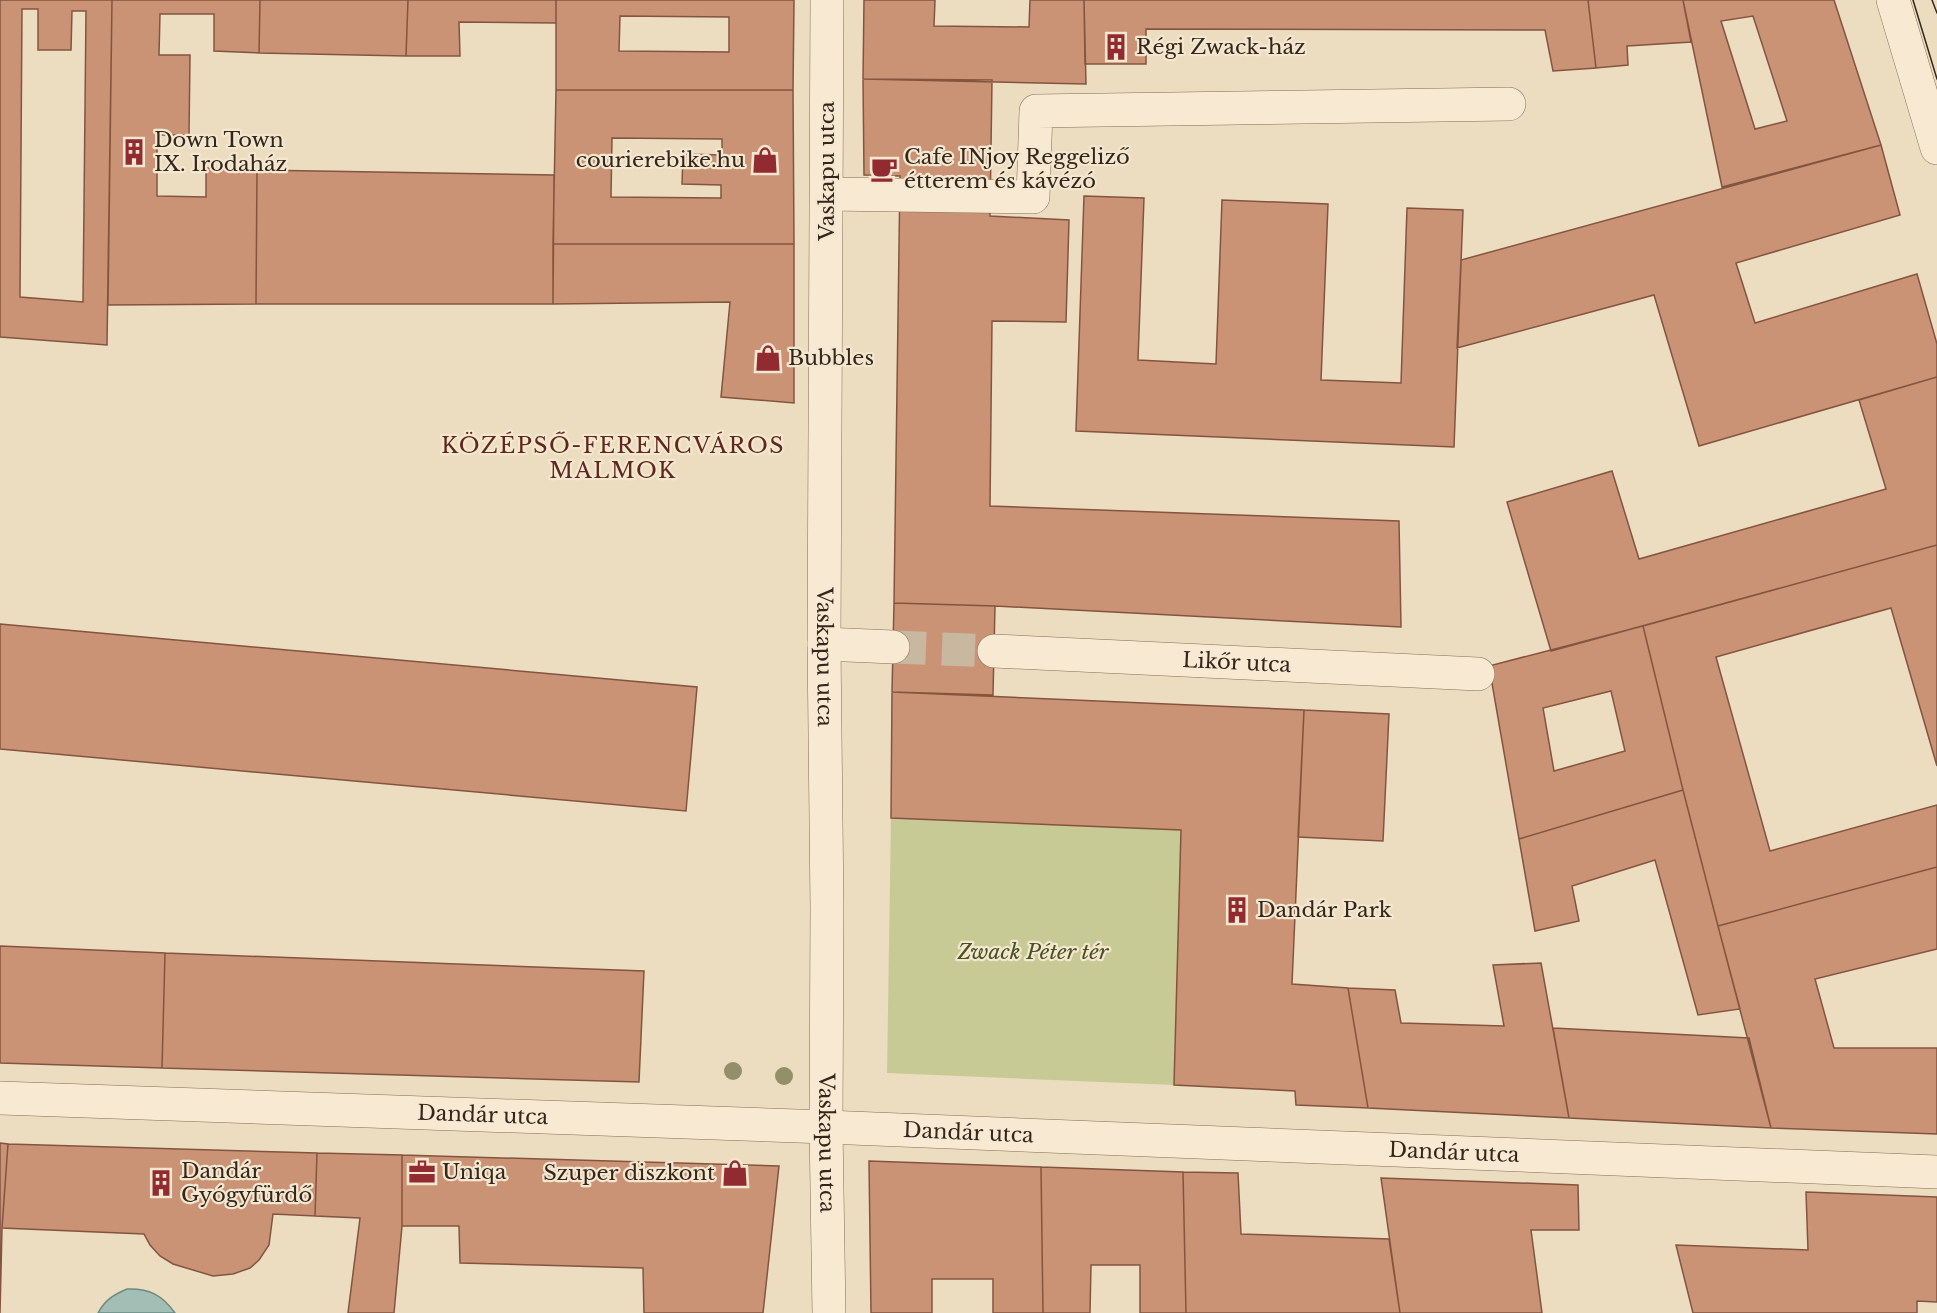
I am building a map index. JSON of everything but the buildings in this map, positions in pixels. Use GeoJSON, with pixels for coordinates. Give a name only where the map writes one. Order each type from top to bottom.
{"type":"FeatureCollection","features":[{"type":"Feature","properties":{"kind":"street","name":"Vaskapu utca"},"geometry":{"type":"LineString","coordinates":[[827,0],[824,644],[829,1313]]}},
{"type":"Feature","properties":{"kind":"street"},"geometry":{"type":"LineString","coordinates":[[1893,0],[1937,148]]}},
{"type":"Feature","properties":{"kind":"street"},"geometry":{"type":"LineString","coordinates":[[827,194],[1033,197],[1036,111],[1509,104]]}},
{"type":"Feature","properties":{"kind":"street"},"geometry":{"type":"LineString","coordinates":[[824,644],[893,647]]}},
{"type":"Feature","properties":{"kind":"street","name":"Likőr utca"},"geometry":{"type":"LineString","coordinates":[[994,651],[1478,674]]}},
{"type":"Feature","properties":{"kind":"street","name":"Dandár utca"},"geometry":{"type":"LineString","coordinates":[[0,1098],[826,1127],[1937,1172]]}},
{"type":"Feature","properties":{"kind":"green space","name":"Zwack Péter tér"},"geometry":{"type":"Polygon","coordinates":[[[891,818],[1181,830],[1174,1085],[887,1073],[891,818]]]}},
{"type":"Feature","properties":{"kind":"shaded area"},"geometry":{"type":"Polygon","coordinates":[[[127,1289],[148,1291],[160,1297],[175,1313],[98,1313],[110,1298],[127,1289]]]}},
{"type":"Feature","properties":{"kind":"tunnel"},"geometry":{"type":"LineString","coordinates":[[893,647],[994,651]]}},
{"type":"Feature","properties":{"kind":"tram line"},"geometry":{"type":"LineString","coordinates":[[1913,0],[1937,79]]}},
{"type":"Feature","properties":{"kind":"tram line"},"geometry":{"type":"LineString","coordinates":[[1932,0],[1937,13]]}},
{"type":"Feature","properties":{"kind":"place","name":"Régi Zwack-ház"},"geometry":{"type":"Point","coordinates":[1116,47]}},
{"type":"Feature","properties":{"kind":"place","name":"Down Town IX. Irodaház"},"geometry":{"type":"Point","coordinates":[134,152]}},
{"type":"Feature","properties":{"kind":"place","name":"courierebike.hu"},"geometry":{"type":"Point","coordinates":[765,160]}},
{"type":"Feature","properties":{"kind":"place","name":"Cafe INjoy Reggeliző étterem és kávézó"},"geometry":{"type":"Point","coordinates":[884,169]}},
{"type":"Feature","properties":{"kind":"place","name":"Bubbles"},"geometry":{"type":"Point","coordinates":[768,358]}},
{"type":"Feature","properties":{"kind":"place","name":"Dandár Park"},"geometry":{"type":"Point","coordinates":[1237,910]}},
{"type":"Feature","properties":{"kind":"place","name":"Uniqa"},"geometry":{"type":"Point","coordinates":[422,1172]}},
{"type":"Feature","properties":{"kind":"place","name":"Szuper diszkont"},"geometry":{"type":"Point","coordinates":[735,1173]}},
{"type":"Feature","properties":{"kind":"place","name":"Dandár Gyógyfürdő"},"geometry":{"type":"Point","coordinates":[161,1183]}},
{"type":"Feature","properties":{"kind":"district","name":"KÖZÉPSŐ-FERENCVÁROS MALMOK"},"geometry":{"type":"Point","coordinates":[613,458]}}]}
